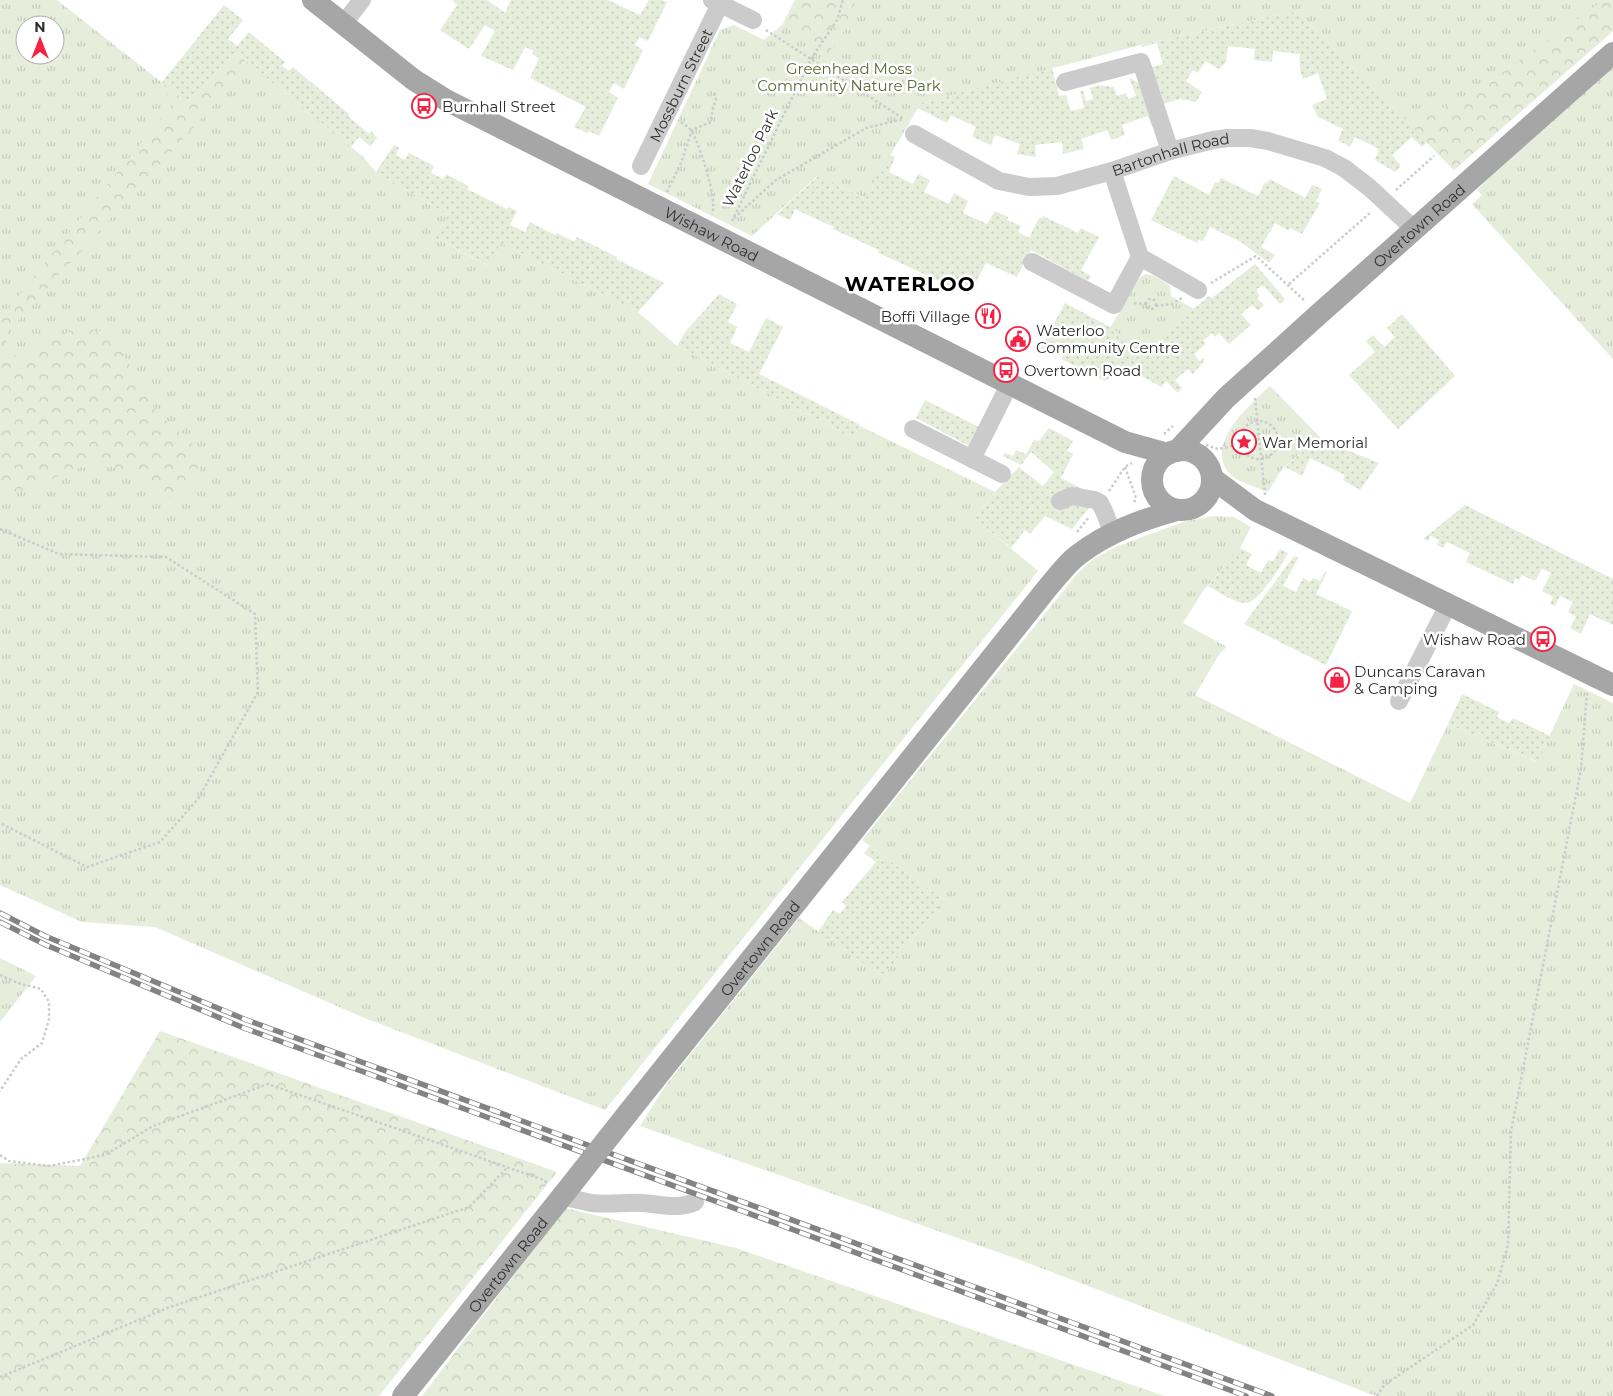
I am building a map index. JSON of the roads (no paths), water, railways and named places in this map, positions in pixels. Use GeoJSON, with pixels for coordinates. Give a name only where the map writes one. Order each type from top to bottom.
{"type":"FeatureCollection","features":[{"type":"Feature","properties":{"kind":"main road","name":"Wishaw Road"},"geometry":{"type":"LineString","coordinates":[[313,0],[414,80],[446,100],[660,207],[719,229],[888,324],[1147,454],[1187,451],[1196,454],[1208,469]]}},
{"type":"Feature","properties":{"kind":"main road","name":"Overtown Road"},"geometry":{"type":"LineString","coordinates":[[1153,486],[1155,468],[1160,460],[1147,454],[1226,398],[1613,53]]}},
{"type":"Feature","properties":{"kind":"main road","name":"Overtown Road"},"geometry":{"type":"LineString","coordinates":[[403,1396],[1049,586],[1077,556],[1112,533],[1134,515],[1186,510],[1202,503],[1211,488],[1208,469],[1226,398]]}},
{"type":"Feature","properties":{"kind":"main road"},"geometry":{"type":"LineString","coordinates":[[1208,469],[1261,513],[1613,685]]}},
{"type":"Feature","properties":{"kind":"main road"},"geometry":{"type":"LineString","coordinates":[[1134,515],[1153,486],[1162,503],[1177,510]]}},
{"type":"Feature","properties":{"kind":"main road"},"geometry":{"type":"LineString","coordinates":[[1202,503],[1261,513]]}},
{"type":"Feature","properties":{"kind":"street"},"geometry":{"type":"LineString","coordinates":[[343,24],[362,0]]}},
{"type":"Feature","properties":{"kind":"street"},"geometry":{"type":"LineString","coordinates":[[716,2],[753,20]]}},
{"type":"Feature","properties":{"kind":"street","name":"Mossburn Street"},"geometry":{"type":"LineString","coordinates":[[641,166],[668,112],[716,2]]}},
{"type":"Feature","properties":{"kind":"street"},"geometry":{"type":"LineString","coordinates":[[1065,82],[1141,62],[1170,151]]}},
{"type":"Feature","properties":{"kind":"street","name":"Bartonhall Road"},"geometry":{"type":"LineString","coordinates":[[914,134],[999,181],[1029,187],[1057,186],[1112,171],[1170,151],[1228,138],[1268,140],[1325,158],[1344,168],[1355,175],[1414,229]]}},
{"type":"Feature","properties":{"kind":"street"},"geometry":{"type":"LineString","coordinates":[[1112,171],[1140,257],[1198,290]]}},
{"type":"Feature","properties":{"kind":"street"},"geometry":{"type":"LineString","coordinates":[[1032,262],[1114,305],[1140,257]]}},
{"type":"Feature","properties":{"kind":"street"},"geometry":{"type":"LineString","coordinates":[[972,459],[1010,384]]}},
{"type":"Feature","properties":{"kind":"street"},"geometry":{"type":"LineString","coordinates":[[913,429],[1002,474]]}},
{"type":"Feature","properties":{"kind":"street"},"geometry":{"type":"LineString","coordinates":[[1060,501],[1072,496],[1095,500],[1100,503],[1112,533]]}},
{"type":"Feature","properties":{"kind":"street"},"geometry":{"type":"LineString","coordinates":[[1399,701],[1448,605]]}},
{"type":"Feature","properties":{"kind":"street"},"geometry":{"type":"LineString","coordinates":[[562,1195],[592,1203],[643,1203],[670,1206],[687,1205],[695,1202]]}},
{"type":"Feature","properties":{"kind":"railway"},"geometry":{"type":"LineString","coordinates":[[0,913],[45,936],[244,1019],[1272,1396]]}},
{"type":"Feature","properties":{"kind":"railway"},"geometry":{"type":"LineString","coordinates":[[0,922],[46,945],[244,1028],[1246,1396]]}},
{"type":"Feature","properties":{"kind":"place","name":"Burnhall Street"},"geometry":{"type":"Point","coordinates":[424,106]}},
{"type":"Feature","properties":{"kind":"place","name":"Boffi Village"},"geometry":{"type":"Point","coordinates":[988,316]}},
{"type":"Feature","properties":{"kind":"place","name":"Waterloo Community Centre"},"geometry":{"type":"Point","coordinates":[1018,339]}},
{"type":"Feature","properties":{"kind":"place","name":"Overtown Road"},"geometry":{"type":"Point","coordinates":[1006,370]}},
{"type":"Feature","properties":{"kind":"place","name":"War Memorial"},"geometry":{"type":"Point","coordinates":[1244,442]}},
{"type":"Feature","properties":{"kind":"place","name":"Wishaw Road"},"geometry":{"type":"Point","coordinates":[1543,639]}},
{"type":"Feature","properties":{"kind":"place","name":"Duncans Caravan & Camping"},"geometry":{"type":"Point","coordinates":[1337,680]}},
{"type":"Feature","properties":{"kind":"district","name":"WATERLOO"},"geometry":{"type":"Point","coordinates":[910,284]}},
{"type":"Feature","properties":{"kind":"park label","name":"Greenhead Moss Community Nature Park"},"geometry":{"type":"Point","coordinates":[849,76]}}]}
